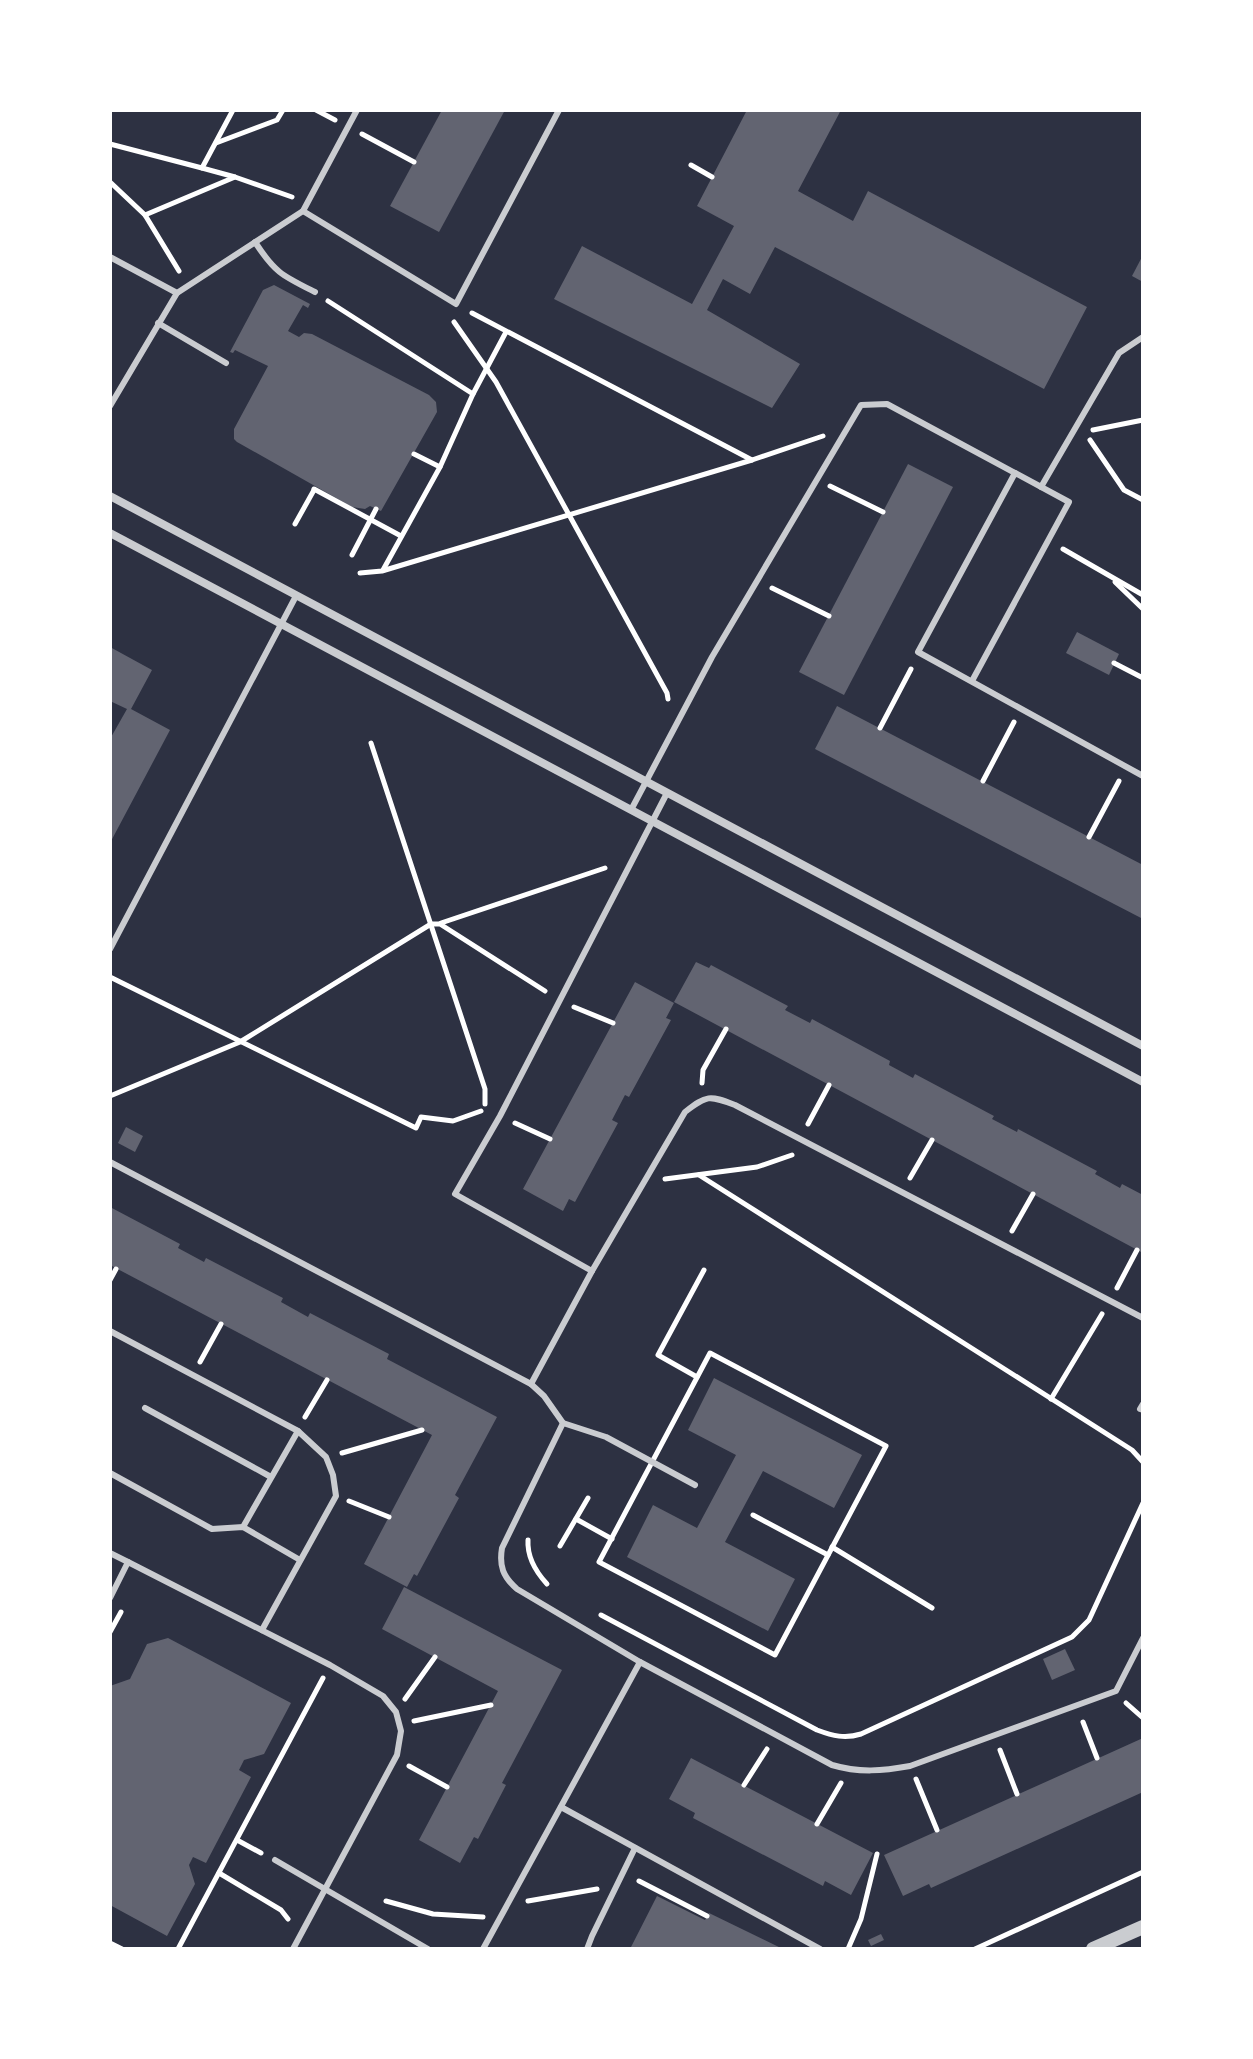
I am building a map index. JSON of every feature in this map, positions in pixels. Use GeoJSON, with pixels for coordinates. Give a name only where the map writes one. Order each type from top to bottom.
{"type":"FeatureCollection","features":[{"type":"Feature","properties":{"kind":"street"},"geometry":{"type":"LineString","coordinates":[[110,496],[1143,1046]]}},
{"type":"Feature","properties":{"kind":"street"},"geometry":{"type":"LineString","coordinates":[[110,533],[1143,1082]]}},
{"type":"Feature","properties":{"kind":"street"},"geometry":{"type":"LineString","coordinates":[[1093,1949],[1143,1927]]}},
{"type":"Feature","properties":{"kind":"lane"},"geometry":{"type":"LineString","coordinates":[[110,406],[177,293],[303,211],[357,110]]}},
{"type":"Feature","properties":{"kind":"lane"},"geometry":{"type":"LineString","coordinates":[[303,211],[456,304],[559,110]]}},
{"type":"Feature","properties":{"kind":"lane"},"geometry":{"type":"LineString","coordinates":[[255,242],[281,275],[315,292]]}},
{"type":"Feature","properties":{"kind":"lane"},"geometry":{"type":"LineString","coordinates":[[110,257],[177,293]]}},
{"type":"Feature","properties":{"kind":"lane"},"geometry":{"type":"LineString","coordinates":[[158,323],[226,363]]}},
{"type":"Feature","properties":{"kind":"lane"},"geometry":{"type":"LineString","coordinates":[[1041,487],[1119,353],[1143,337]]}},
{"type":"Feature","properties":{"kind":"lane"},"geometry":{"type":"LineString","coordinates":[[631,810],[712,657],[861,405],[887,404],[1069,502],[972,681]]}},
{"type":"Feature","properties":{"kind":"lane"},"geometry":{"type":"LineString","coordinates":[[1015,473],[918,652],[1143,776]]}},
{"type":"Feature","properties":{"kind":"lane"},"geometry":{"type":"LineString","coordinates":[[110,949],[296,596]]}},
{"type":"Feature","properties":{"kind":"lane"},"geometry":{"type":"LineString","coordinates":[[592,1271],[455,1194],[500,1116],[667,793]]}},
{"type":"Feature","properties":{"kind":"lane"},"geometry":{"type":"LineString","coordinates":[[531,1384],[592,1271],[685,1112],[701,1100],[715,1097],[1143,1318]]}},
{"type":"Feature","properties":{"kind":"lane"},"geometry":{"type":"LineString","coordinates":[[110,1162],[531,1384],[544,1396],[563,1423],[606,1437],[695,1485]]}},
{"type":"Feature","properties":{"kind":"lane"},"geometry":{"type":"LineString","coordinates":[[110,1331],[298,1431],[326,1457],[336,1496],[262,1630]]}},
{"type":"Feature","properties":{"kind":"lane"},"geometry":{"type":"LineString","coordinates":[[145,1408],[271,1477]]}},
{"type":"Feature","properties":{"kind":"lane"},"geometry":{"type":"LineString","coordinates":[[563,1423],[502,1548],[500,1560],[508,1581],[640,1662],[832,1765],[849,1770],[879,1771],[910,1766],[1116,1691],[1143,1638]]}},
{"type":"Feature","properties":{"kind":"lane"},"geometry":{"type":"LineString","coordinates":[[243,1527],[298,1431]]}},
{"type":"Feature","properties":{"kind":"lane"},"geometry":{"type":"LineString","coordinates":[[110,1473],[212,1529],[243,1527],[300,1560]]}},
{"type":"Feature","properties":{"kind":"lane"},"geometry":{"type":"LineString","coordinates":[[110,1553],[330,1665],[383,1696],[396,1712],[401,1731],[395,1759],[293,1949]]}},
{"type":"Feature","properties":{"kind":"lane"},"geometry":{"type":"LineString","coordinates":[[110,1598],[128,1562]]}},
{"type":"Feature","properties":{"kind":"lane"},"geometry":{"type":"LineString","coordinates":[[483,1949],[640,1662]]}},
{"type":"Feature","properties":{"kind":"lane"},"geometry":{"type":"LineString","coordinates":[[561,1807],[820,1949]]}},
{"type":"Feature","properties":{"kind":"lane"},"geometry":{"type":"LineString","coordinates":[[587,1949],[635,1848]]}},
{"type":"Feature","properties":{"kind":"lane"},"geometry":{"type":"LineString","coordinates":[[275,1860],[428,1949]]}},
{"type":"Feature","properties":{"kind":"path"},"geometry":{"type":"LineString","coordinates":[[202,168],[233,110]]}},
{"type":"Feature","properties":{"kind":"path"},"geometry":{"type":"LineString","coordinates":[[215,143],[277,120],[283,110]]}},
{"type":"Feature","properties":{"kind":"path"},"geometry":{"type":"LineString","coordinates":[[110,144],[235,177],[307,203]]}},
{"type":"Feature","properties":{"kind":"path"},"geometry":{"type":"LineString","coordinates":[[691,165],[712,177]]}},
{"type":"Feature","properties":{"kind":"path"},"geometry":{"type":"LineString","coordinates":[[145,215],[235,177]]}},
{"type":"Feature","properties":{"kind":"path"},"geometry":{"type":"LineString","coordinates":[[110,182],[145,215],[188,285]]}},
{"type":"Feature","properties":{"kind":"path"},"geometry":{"type":"LineString","coordinates":[[315,292],[473,394]]}},
{"type":"Feature","properties":{"kind":"path"},"geometry":{"type":"LineString","coordinates":[[675,727],[667,693],[496,382],[452,318],[456,304],[752,460]]}},
{"type":"Feature","properties":{"kind":"path"},"geometry":{"type":"LineString","coordinates":[[382,571],[440,467],[486,367],[506,332]]}},
{"type":"Feature","properties":{"kind":"path"},"geometry":{"type":"LineString","coordinates":[[1143,420],[1087,431],[1089,439],[1124,490],[1143,500]]}},
{"type":"Feature","properties":{"kind":"path"},"geometry":{"type":"LineString","coordinates":[[360,573],[382,571],[752,460],[846,428]]}},
{"type":"Feature","properties":{"kind":"path"},"geometry":{"type":"LineString","coordinates":[[414,454],[440,467]]}},
{"type":"Feature","properties":{"kind":"path"},"geometry":{"type":"LineString","coordinates":[[817,480],[883,512]]}},
{"type":"Feature","properties":{"kind":"path"},"geometry":{"type":"LineString","coordinates":[[295,524],[314,488],[401,536]]}},
{"type":"Feature","properties":{"kind":"path"},"geometry":{"type":"LineString","coordinates":[[352,555],[376,509]]}},
{"type":"Feature","properties":{"kind":"path"},"geometry":{"type":"LineString","coordinates":[[1048,540],[1143,595]]}},
{"type":"Feature","properties":{"kind":"path"},"geometry":{"type":"LineString","coordinates":[[1108,575],[1143,609]]}},
{"type":"Feature","properties":{"kind":"path"},"geometry":{"type":"LineString","coordinates":[[758,581],[829,616]]}},
{"type":"Feature","properties":{"kind":"path"},"geometry":{"type":"LineString","coordinates":[[880,728],[919,653]]}},
{"type":"Feature","properties":{"kind":"path"},"geometry":{"type":"LineString","coordinates":[[1114,663],[1143,678]]}},
{"type":"Feature","properties":{"kind":"path"},"geometry":{"type":"LineString","coordinates":[[983,781],[1021,708]]}},
{"type":"Feature","properties":{"kind":"path"},"geometry":{"type":"LineString","coordinates":[[110,977],[416,1128],[421,1117],[453,1121],[486,1109],[485,1089],[371,743]]}},
{"type":"Feature","properties":{"kind":"path"},"geometry":{"type":"LineString","coordinates":[[1089,837],[1126,766]]}},
{"type":"Feature","properties":{"kind":"path"},"geometry":{"type":"LineString","coordinates":[[110,1096],[240,1042],[431,924],[440,924],[605,868]]}},
{"type":"Feature","properties":{"kind":"path"},"geometry":{"type":"LineString","coordinates":[[440,924],[560,1001],[613,1023]]}},
{"type":"Feature","properties":{"kind":"path"},"geometry":{"type":"LineString","coordinates":[[703,1070],[726,1029]]}},
{"type":"Feature","properties":{"kind":"path"},"geometry":{"type":"LineString","coordinates":[[807,1126],[829,1085]]}},
{"type":"Feature","properties":{"kind":"path"},"geometry":{"type":"LineString","coordinates":[[909,1180],[932,1140]]}},
{"type":"Feature","properties":{"kind":"path"},"geometry":{"type":"LineString","coordinates":[[654,1181],[757,1167],[804,1151]]}},
{"type":"Feature","properties":{"kind":"path"},"geometry":{"type":"LineString","coordinates":[[699,1175],[1132,1450],[1143,1462]]}},
{"type":"Feature","properties":{"kind":"path"},"geometry":{"type":"LineString","coordinates":[[1010,1234],[1033,1194]]}},
{"type":"Feature","properties":{"kind":"path"},"geometry":{"type":"LineString","coordinates":[[1115,1291],[1137,1250]]}},
{"type":"Feature","properties":{"kind":"path"},"geometry":{"type":"LineString","coordinates":[[110,1280],[116,1269]]}},
{"type":"Feature","properties":{"kind":"path"},"geometry":{"type":"LineString","coordinates":[[697,1377],[658,1355],[704,1270]]}},
{"type":"Feature","properties":{"kind":"path"},"geometry":{"type":"LineString","coordinates":[[1051,1399],[1103,1311]]}},
{"type":"Feature","properties":{"kind":"path"},"geometry":{"type":"LineString","coordinates":[[193,1375],[221,1324]]}},
{"type":"Feature","properties":{"kind":"path"},"geometry":{"type":"LineString","coordinates":[[710,1353],[886,1446],[775,1655],[599,1562],[653,1463],[710,1353]]}},
{"type":"Feature","properties":{"kind":"path"},"geometry":{"type":"LineString","coordinates":[[298,1431],[327,1380]]}},
{"type":"Feature","properties":{"kind":"path"},"geometry":{"type":"LineString","coordinates":[[326,1457],[422,1430]]}},
{"type":"Feature","properties":{"kind":"path"},"geometry":{"type":"LineString","coordinates":[[336,1496],[389,1517]]}},
{"type":"Feature","properties":{"kind":"path"},"geometry":{"type":"LineString","coordinates":[[560,1546],[588,1498]]}},
{"type":"Feature","properties":{"kind":"path"},"geometry":{"type":"LineString","coordinates":[[601,1615],[817,1730],[850,1737],[1072,1637],[1089,1620],[1143,1503]]}},
{"type":"Feature","properties":{"kind":"path"},"geometry":{"type":"LineString","coordinates":[[753,1515],[828,1555]]}},
{"type":"Feature","properties":{"kind":"path"},"geometry":{"type":"LineString","coordinates":[[576,1519],[612,1539]]}},
{"type":"Feature","properties":{"kind":"path"},"geometry":{"type":"LineString","coordinates":[[529,1537],[530,1558],[548,1584]]}},
{"type":"Feature","properties":{"kind":"path"},"geometry":{"type":"LineString","coordinates":[[832,1547],[932,1608]]}},
{"type":"Feature","properties":{"kind":"path"},"geometry":{"type":"LineString","coordinates":[[110,1632],[125,1603]]}},
{"type":"Feature","properties":{"kind":"path"},"geometry":{"type":"LineString","coordinates":[[396,1712],[435,1657]]}},
{"type":"Feature","properties":{"kind":"path"},"geometry":{"type":"LineString","coordinates":[[178,1949],[323,1679],[309,1674]]}},
{"type":"Feature","properties":{"kind":"path"},"geometry":{"type":"LineString","coordinates":[[1124,1700],[1143,1718]]}},
{"type":"Feature","properties":{"kind":"path"},"geometry":{"type":"LineString","coordinates":[[399,1725],[491,1705]]}},
{"type":"Feature","properties":{"kind":"path"},"geometry":{"type":"LineString","coordinates":[[1077,1706],[1097,1758]]}},
{"type":"Feature","properties":{"kind":"path"},"geometry":{"type":"LineString","coordinates":[[744,1785],[775,1735]]}},
{"type":"Feature","properties":{"kind":"path"},"geometry":{"type":"LineString","coordinates":[[994,1735],[1017,1794]]}},
{"type":"Feature","properties":{"kind":"path"},"geometry":{"type":"LineString","coordinates":[[395,1759],[447,1787]]}},
{"type":"Feature","properties":{"kind":"path"},"geometry":{"type":"LineString","coordinates":[[910,1766],[937,1830]]}},
{"type":"Feature","properties":{"kind":"path"},"geometry":{"type":"LineString","coordinates":[[817,1824],[849,1770]]}},
{"type":"Feature","properties":{"kind":"path"},"geometry":{"type":"LineString","coordinates":[[237,1840],[275,1860]]}},
{"type":"Feature","properties":{"kind":"path"},"geometry":{"type":"LineString","coordinates":[[848,1949],[861,1919],[877,1854]]}},
{"type":"Feature","properties":{"kind":"path"},"geometry":{"type":"LineString","coordinates":[[975,1949],[1143,1872]]}},
{"type":"Feature","properties":{"kind":"path"},"geometry":{"type":"LineString","coordinates":[[219,1873],[281,1910],[287,1915],[288,1929]]}},
{"type":"Feature","properties":{"kind":"path"},"geometry":{"type":"LineString","coordinates":[[639,1881],[707,1916]]}},
{"type":"Feature","properties":{"kind":"path"},"geometry":{"type":"LineString","coordinates":[[380,1899],[433,1914],[500,1918]]}},
{"type":"Feature","properties":{"kind":"path"},"geometry":{"type":"LineString","coordinates":[[110,1943],[122,1949]]}},
{"type":"Feature","properties":{"kind":"building"},"geometry":{"type":"Polygon","coordinates":[[[442,110],[505,110],[439,232],[390,206],[442,110]]]}},
{"type":"Feature","properties":{"kind":"building"},"geometry":{"type":"Polygon","coordinates":[[[747,110],[841,110],[798,191],[853,221],[868,191],[1087,307],[1044,389],[775,247],[750,294],[723,279],[707,310],[800,364],[772,408],[554,299],[582,246],[692,304],[734,226],[697,206],[747,110]]]}},
{"type":"Feature","properties":{"kind":"building"},"geometry":{"type":"Polygon","coordinates":[[[1143,255],[1143,282],[1132,276],[1143,255]]]}},
{"type":"Feature","properties":{"kind":"building"},"geometry":{"type":"Polygon","coordinates":[[[274,285],[310,304],[308,308],[303,305],[288,331],[299,337],[304,333],[312,334],[429,395],[436,402],[437,412],[381,511],[370,506],[365,509],[352,507],[234,439],[234,429],[268,366],[235,350],[230,352],[263,290],[274,285]]]}},
{"type":"Feature","properties":{"kind":"building"},"geometry":{"type":"Polygon","coordinates":[[[908,464],[953,487],[844,695],[799,672],[908,464]]]}},
{"type":"Feature","properties":{"kind":"building"},"geometry":{"type":"Polygon","coordinates":[[[1077,632],[1119,654],[1109,675],[1066,653],[1077,632]]]}},
{"type":"Feature","properties":{"kind":"building"},"geometry":{"type":"Polygon","coordinates":[[[110,647],[152,670],[131,709],[170,730],[110,843],[110,739],[127,709],[110,701],[110,647]]]}},
{"type":"Feature","properties":{"kind":"building"},"geometry":{"type":"Polygon","coordinates":[[[837,706],[1143,865],[1143,919],[815,749],[837,706]]]}},
{"type":"Feature","properties":{"kind":"building"},"geometry":{"type":"Polygon","coordinates":[[[696,962],[709,968],[711,965],[788,1006],[785,1010],[810,1023],[812,1019],[890,1061],[889,1065],[913,1078],[915,1074],[994,1116],[992,1119],[1017,1132],[1018,1129],[1097,1171],[1095,1174],[1120,1188],[1122,1184],[1143,1195],[1143,1253],[674,1002],[696,962]]]}},
{"type":"Feature","properties":{"kind":"building"},"geometry":{"type":"Polygon","coordinates":[[[635,982],[674,1003],[666,1018],[671,1020],[629,1097],[625,1095],[612,1120],[618,1123],[575,1202],[569,1199],[563,1211],[523,1189],[635,982]]]}},
{"type":"Feature","properties":{"kind":"building"},"geometry":{"type":"Polygon","coordinates":[[[126,1127],[143,1136],[135,1152],[118,1143],[126,1127]]]}},
{"type":"Feature","properties":{"kind":"building"},"geometry":{"type":"Polygon","coordinates":[[[110,1207],[180,1244],[178,1248],[204,1262],[206,1258],[283,1298],[281,1302],[308,1317],[310,1313],[389,1354],[387,1359],[497,1417],[455,1495],[459,1498],[417,1576],[414,1574],[407,1587],[364,1564],[432,1435],[110,1265],[110,1207]]]}},
{"type":"Feature","properties":{"kind":"building"},"geometry":{"type":"Polygon","coordinates":[[[714,1378],[862,1455],[834,1508],[763,1471],[725,1542],[795,1579],[768,1631],[627,1557],[653,1505],[697,1528],[736,1455],[688,1430],[714,1378]]]}},
{"type":"Feature","properties":{"kind":"building"},"geometry":{"type":"Polygon","coordinates":[[[404,1587],[562,1670],[502,1783],[506,1785],[478,1839],[474,1837],[460,1863],[419,1840],[498,1691],[382,1629],[404,1587]]]}},
{"type":"Feature","properties":{"kind":"building"},"geometry":{"type":"Polygon","coordinates":[[[168,1638],[291,1703],[264,1754],[244,1760],[239,1770],[251,1777],[206,1863],[193,1857],[189,1865],[195,1884],[167,1936],[110,1905],[110,1686],[130,1679],[147,1644],[168,1638]]]}},
{"type":"Feature","properties":{"kind":"building"},"geometry":{"type":"Polygon","coordinates":[[[1065,1649],[1075,1670],[1052,1680],[1043,1659],[1065,1649]]]}},
{"type":"Feature","properties":{"kind":"building"},"geometry":{"type":"Polygon","coordinates":[[[1143,1738],[1143,1792],[931,1888],[929,1884],[903,1896],[884,1855],[1143,1738]]]}},
{"type":"Feature","properties":{"kind":"building"},"geometry":{"type":"Polygon","coordinates":[[[691,1758],[873,1853],[851,1895],[825,1881],[823,1886],[693,1818],[695,1813],[669,1799],[691,1758]]]}},
{"type":"Feature","properties":{"kind":"building"},"geometry":{"type":"Polygon","coordinates":[[[657,1896],[705,1920],[709,1913],[783,1949],[630,1949],[657,1896]]]}},
{"type":"Feature","properties":{"kind":"building"},"geometry":{"type":"Polygon","coordinates":[[[881,1934],[884,1940],[871,1946],[868,1940],[881,1934]]]}}]}
